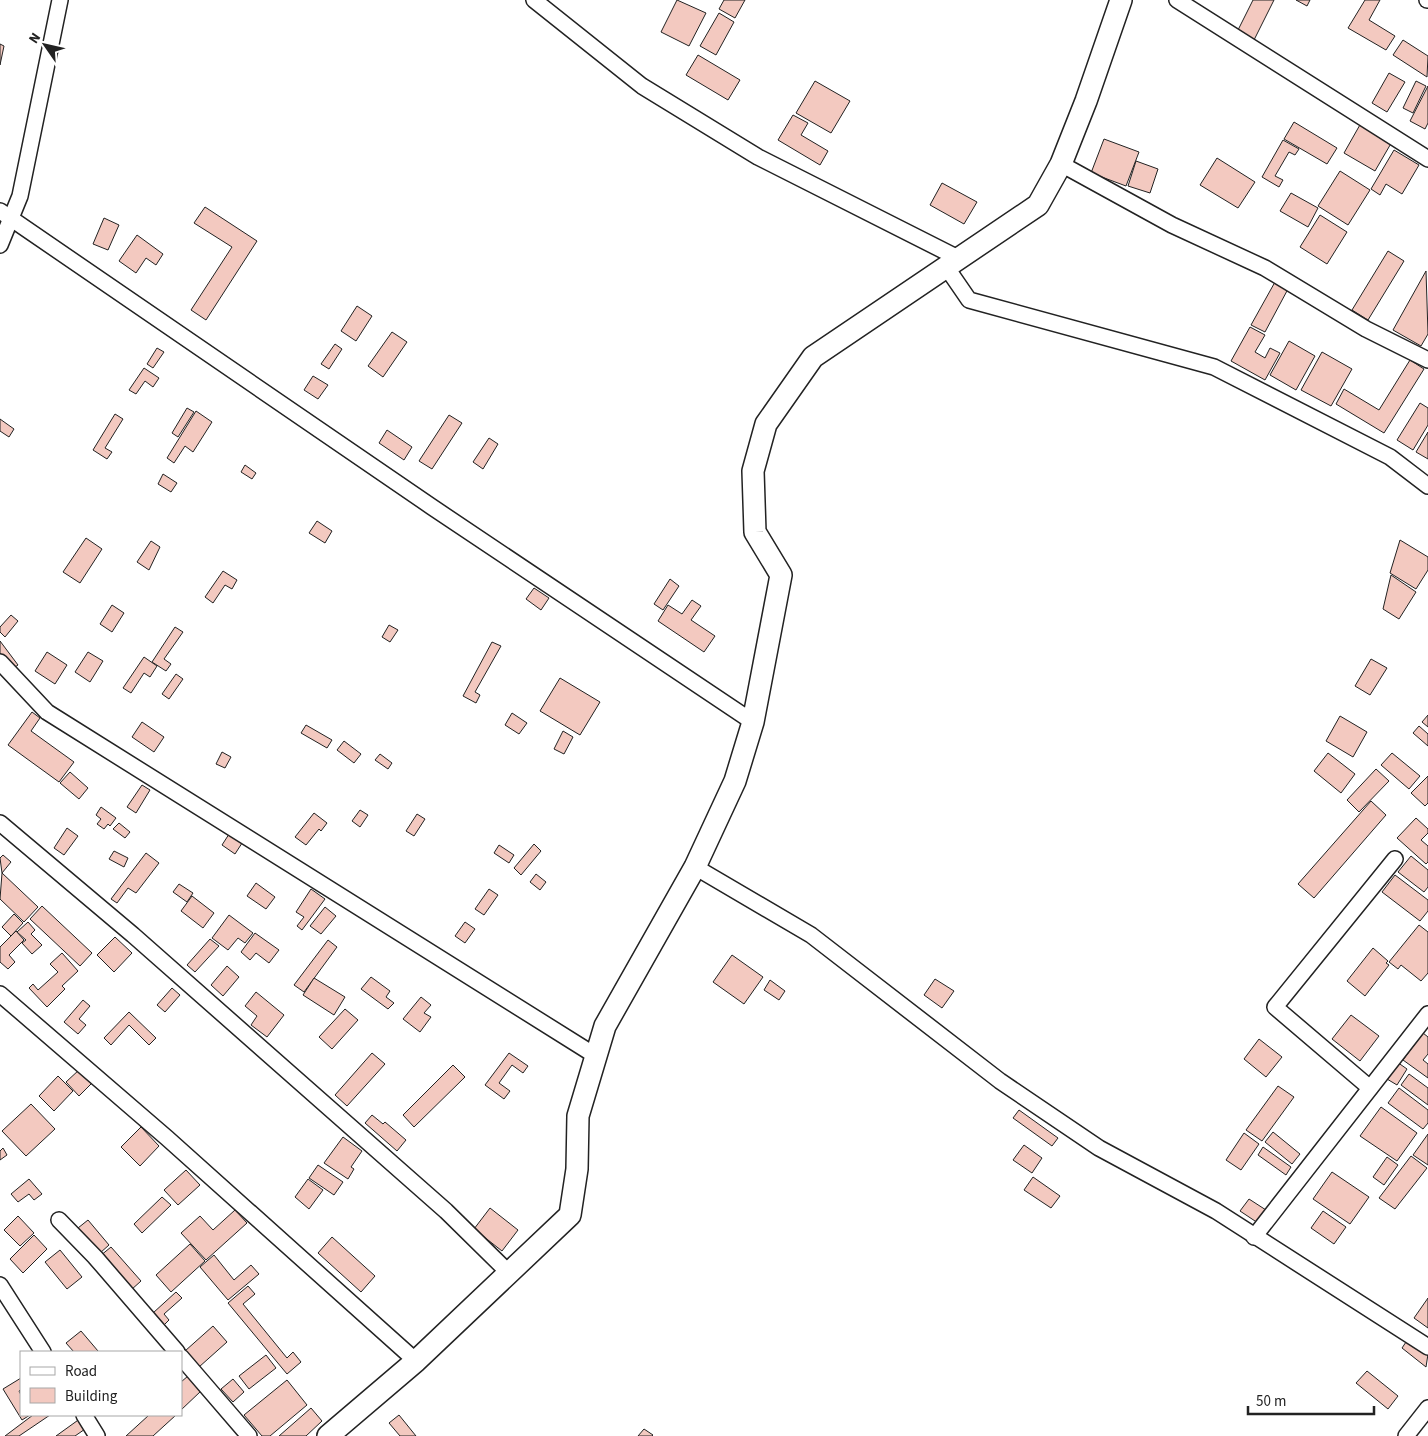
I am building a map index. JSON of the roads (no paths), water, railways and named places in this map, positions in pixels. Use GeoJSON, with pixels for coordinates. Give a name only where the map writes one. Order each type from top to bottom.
{"type":"FeatureCollection","features":[{"type":"Feature","properties":{"kind":"street"},"geometry":{"type":"LineString","coordinates":[[0,245],[5,215],[20,196],[60,0]]}},
{"type":"Feature","properties":{"kind":"street"},"geometry":{"type":"LineString","coordinates":[[534,0],[642,86],[758,157],[954,263],[969,300],[1214,367],[1390,457],[1428,486]]}},
{"type":"Feature","properties":{"kind":"street"},"geometry":{"type":"LineString","coordinates":[[328,1436],[416,1361],[570,1215],[577,1169],[578,1116],[604,1026],[695,867],[735,780],[754,722],[781,575],[755,532],[753,470],[766,424],[813,357],[1038,205],[1061,164],[1086,101],[1121,0]]}},
{"type":"Feature","properties":{"kind":"street"},"geometry":{"type":"LineString","coordinates":[[1177,0],[1428,159]]}},
{"type":"Feature","properties":{"kind":"street"},"geometry":{"type":"LineString","coordinates":[[1061,164],[1172,225],[1264,268],[1366,329],[1428,360]]}},
{"type":"Feature","properties":{"kind":"street"},"geometry":{"type":"LineString","coordinates":[[5,215],[432,507],[754,722]]}},
{"type":"Feature","properties":{"kind":"street"},"geometry":{"type":"LineString","coordinates":[[0,662],[47,712],[596,1056]]}},
{"type":"Feature","properties":{"kind":"street"},"geometry":{"type":"LineString","coordinates":[[0,823],[141,941],[446,1211],[509,1273]]}},
{"type":"Feature","properties":{"kind":"street"},"geometry":{"type":"LineString","coordinates":[[1370,1088],[1275,1007],[1395,860]]}},
{"type":"Feature","properties":{"kind":"street"},"geometry":{"type":"LineString","coordinates":[[695,867],[811,935],[1000,1081],[1099,1148],[1216,1211],[1254,1237],[1405,1330],[1428,1347]]}},
{"type":"Feature","properties":{"kind":"street"},"geometry":{"type":"LineString","coordinates":[[0,994],[167,1138],[416,1361]]}},
{"type":"Feature","properties":{"kind":"street"},"geometry":{"type":"LineString","coordinates":[[1254,1237],[1428,1014]]}},
{"type":"Feature","properties":{"kind":"street"},"geometry":{"type":"LineString","coordinates":[[59,1220],[95,1257],[176,1351]]}},
{"type":"Feature","properties":{"kind":"street"},"geometry":{"type":"LineString","coordinates":[[0,1285],[42,1351]]}},
{"type":"Feature","properties":{"kind":"street"},"geometry":{"type":"LineString","coordinates":[[182,1358],[249,1436]]}},
{"type":"Feature","properties":{"kind":"street"},"geometry":{"type":"LineString","coordinates":[[1406,1436],[1428,1408]]}},
{"type":"Feature","properties":{"kind":"street"},"geometry":{"type":"LineString","coordinates":[[85,1416],[97,1436]]}}]}
